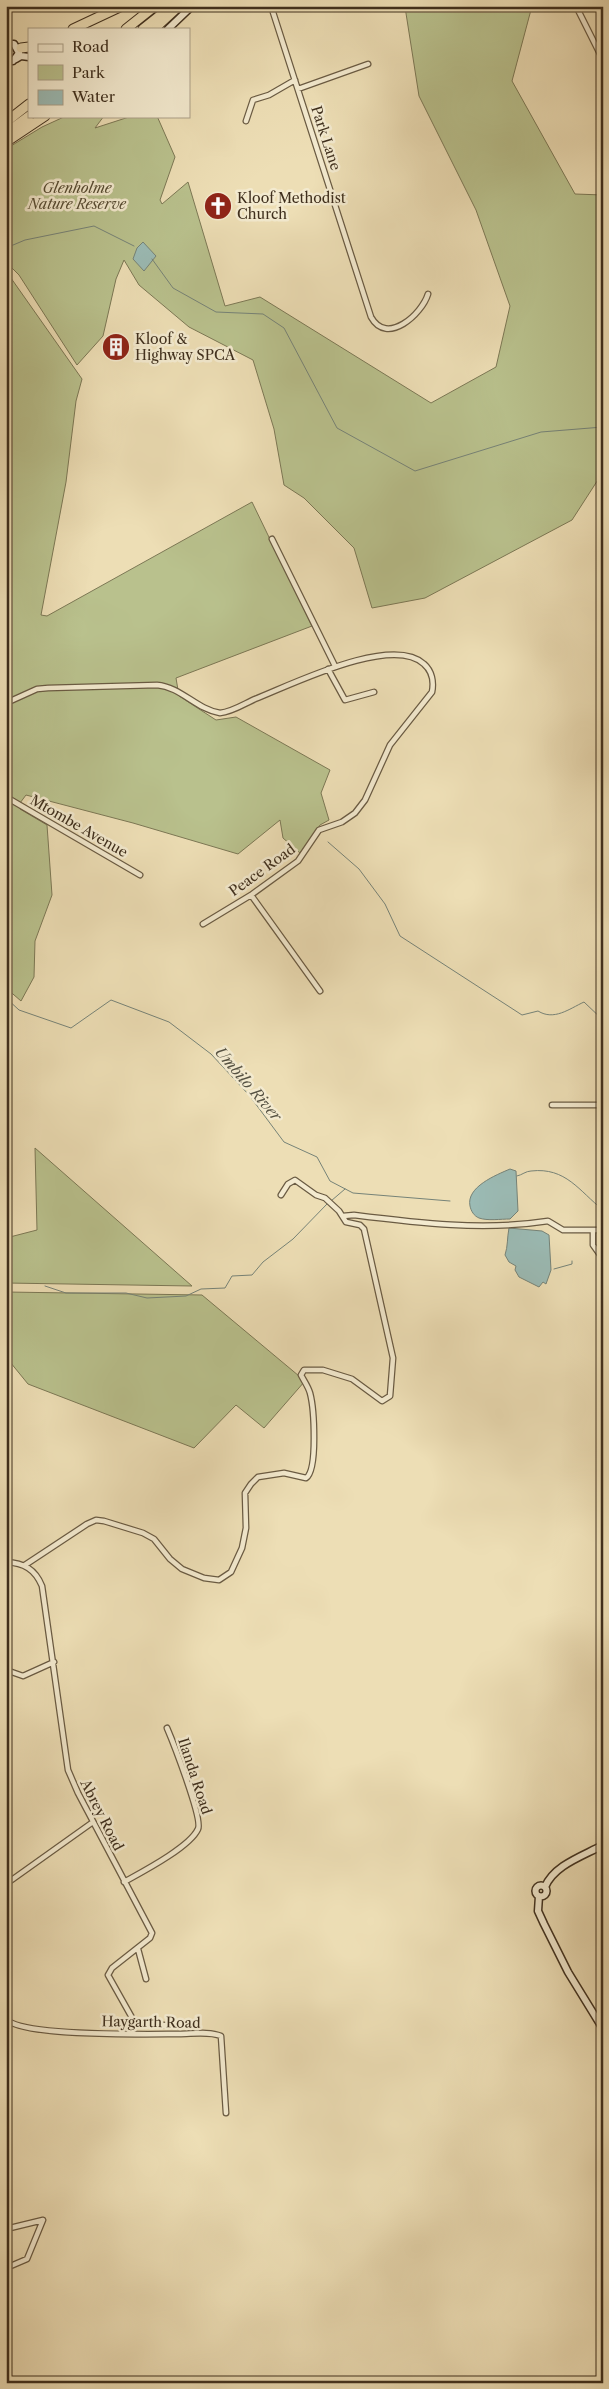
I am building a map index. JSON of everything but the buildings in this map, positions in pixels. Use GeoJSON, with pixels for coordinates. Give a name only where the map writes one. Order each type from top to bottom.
{"type":"FeatureCollection","features":[{"type":"Feature","properties":{"kind":"highway"},"geometry":{"type":"LineString","coordinates":[[75,28],[122,6]]}},
{"type":"Feature","properties":{"kind":"highway"},"geometry":{"type":"LineString","coordinates":[[127,28],[155,6]]}},
{"type":"Feature","properties":{"kind":"highway"},"geometry":{"type":"LineString","coordinates":[[144,28],[172,6]]}},
{"type":"Feature","properties":{"kind":"highway"},"geometry":{"type":"LineString","coordinates":[[155,28],[179,6]]}},
{"type":"Feature","properties":{"kind":"highway"},"geometry":{"type":"LineString","coordinates":[[6,71],[10,60]]}},
{"type":"Feature","properties":{"kind":"highway"},"geometry":{"type":"LineString","coordinates":[[6,122],[28,105]]}},
{"type":"Feature","properties":{"kind":"highway"},"geometry":{"type":"LineString","coordinates":[[6,134],[28,117]]}},
{"type":"Feature","properties":{"kind":"highway"},"geometry":{"type":"LineString","coordinates":[[6,142],[42,118]]}},
{"type":"Feature","properties":{"kind":"street"},"geometry":{"type":"LineString","coordinates":[[169,28],[192,6]]}},
{"type":"Feature","properties":{"kind":"street","name":"Park Lane"},"geometry":{"type":"LineString","coordinates":[[271,6],[374,322],[384,327],[403,325],[421,310],[428,294]]}},
{"type":"Feature","properties":{"kind":"street"},"geometry":{"type":"LineString","coordinates":[[576,6],[603,60]]}},
{"type":"Feature","properties":{"kind":"street"},"geometry":{"type":"LineString","coordinates":[[6,44],[14,44],[24,48],[10,60]]}},
{"type":"Feature","properties":{"kind":"street"},"geometry":{"type":"LineString","coordinates":[[10,60],[22,56],[28,57]]}},
{"type":"Feature","properties":{"kind":"street"},"geometry":{"type":"LineString","coordinates":[[298,89],[368,64]]}},
{"type":"Feature","properties":{"kind":"street"},"geometry":{"type":"LineString","coordinates":[[246,121],[252,100],[266,96],[295,80]]}},
{"type":"Feature","properties":{"kind":"street"},"geometry":{"type":"LineString","coordinates":[[272,539],[336,666]]}},
{"type":"Feature","properties":{"kind":"street","name":"Peace Road"},"geometry":{"type":"LineString","coordinates":[[6,703],[37,690],[48,688],[157,685],[171,688],[211,711],[220,713],[336,666],[393,654],[408,655],[423,663],[429,669],[433,684],[432,692],[390,745],[365,800],[355,813],[342,822],[319,830],[302,858],[251,895],[203,924]]}},
{"type":"Feature","properties":{"kind":"street"},"geometry":{"type":"LineString","coordinates":[[328,669],[346,701],[374,692]]}},
{"type":"Feature","properties":{"kind":"street","name":"Mtombe Avenue"},"geometry":{"type":"LineString","coordinates":[[6,797],[140,875]]}},
{"type":"Feature","properties":{"kind":"street"},"geometry":{"type":"LineString","coordinates":[[251,895],[320,991]]}},
{"type":"Feature","properties":{"kind":"street"},"geometry":{"type":"LineString","coordinates":[[552,1105],[603,1105]]}},
{"type":"Feature","properties":{"kind":"street"},"geometry":{"type":"LineString","coordinates":[[6,1562],[25,1565],[87,1524],[98,1520],[149,1536],[182,1569],[204,1578],[219,1580],[231,1572],[242,1548],[246,1528],[245,1494],[258,1477],[284,1473],[303,1478],[309,1475],[314,1424],[310,1394],[301,1375],[305,1369],[323,1370],[352,1379],[382,1401],[388,1399],[391,1394],[393,1352],[369,1244],[362,1227],[346,1222],[343,1216],[325,1198],[316,1195],[300,1181],[295,1180],[288,1184],[281,1195]]}},
{"type":"Feature","properties":{"kind":"street"},"geometry":{"type":"LineString","coordinates":[[343,1216],[440,1226],[523,1225],[548,1221],[564,1230],[603,1230]]}},
{"type":"Feature","properties":{"kind":"street"},"geometry":{"type":"LineString","coordinates":[[593,1231],[593,1245],[603,1260]]}},
{"type":"Feature","properties":{"kind":"street","name":"Abrey Road"},"geometry":{"type":"LineString","coordinates":[[25,1565],[35,1574],[42,1586],[54,1662],[66,1765],[124,1882],[152,1932],[150,1938],[112,1968],[108,1975],[135,2023],[177,2026]]}},
{"type":"Feature","properties":{"kind":"street"},"geometry":{"type":"LineString","coordinates":[[6,1670],[23,1676],[54,1662]]}},
{"type":"Feature","properties":{"kind":"street","name":"Ilanda Road"},"geometry":{"type":"LineString","coordinates":[[124,1882],[158,1864],[191,1838],[199,1828],[196,1811],[167,1728]]}},
{"type":"Feature","properties":{"kind":"street"},"geometry":{"type":"LineString","coordinates":[[6,1884],[94,1822]]}},
{"type":"Feature","properties":{"kind":"street"},"geometry":{"type":"LineString","coordinates":[[603,1846],[563,1866],[553,1874],[545,1887],[546,1893],[539,1896],[538,1911],[568,1972],[603,2029]]}},
{"type":"Feature","properties":{"kind":"street"},"geometry":{"type":"LineString","coordinates":[[138,1949],[146,1979]]}},
{"type":"Feature","properties":{"kind":"street","name":"Haygarth Road"},"geometry":{"type":"LineString","coordinates":[[6,2019],[12,2025],[24,2028],[94,2033],[221,2036],[226,2113]]}},
{"type":"Feature","properties":{"kind":"street"},"geometry":{"type":"LineString","coordinates":[[6,2229],[43,2220],[27,2259],[6,2268]]}},
{"type":"Feature","properties":{"kind":"green space","name":"Glenholme Nature Reserve"},"geometry":{"type":"Polygon","coordinates":[[[532,6],[512,81],[575,194],[603,195],[603,472],[572,520],[425,598],[372,608],[354,548],[304,498],[284,485],[274,429],[253,360],[189,327],[139,285],[124,260],[116,279],[103,336],[77,365],[19,275],[6,262],[6,149],[42,127],[62,118],[102,118],[95,128],[126,118],[158,118],[175,157],[160,200],[162,204],[188,182],[225,306],[260,297],[431,403],[496,367],[510,306],[476,210],[419,96],[405,7],[532,6]]]}},
{"type":"Feature","properties":{"kind":"green space"},"geometry":{"type":"Polygon","coordinates":[[[6,271],[82,379],[76,401],[66,482],[41,615],[47,616],[252,502],[312,626],[176,678],[179,696],[216,720],[236,717],[330,770],[321,793],[329,820],[320,825],[300,853],[283,838],[280,820],[238,854],[133,823],[26,795],[20,803],[20,809],[47,825],[52,895],[35,941],[34,977],[21,1001],[6,988],[6,271]]]}},
{"type":"Feature","properties":{"kind":"green space"},"geometry":{"type":"Polygon","coordinates":[[[35,1148],[192,1286],[6,1283],[6,1238],[37,1230],[35,1148]]]}},
{"type":"Feature","properties":{"kind":"green space"},"geometry":{"type":"Polygon","coordinates":[[[6,1292],[202,1295],[305,1381],[264,1428],[236,1405],[194,1448],[28,1384],[6,1357],[6,1292]]]}},
{"type":"Feature","properties":{"kind":"water"},"geometry":{"type":"Polygon","coordinates":[[[143,242],[156,256],[144,271],[133,259],[137,248],[143,242]]]}},
{"type":"Feature","properties":{"kind":"water"},"geometry":{"type":"Polygon","coordinates":[[[510,1169],[516,1171],[518,1211],[510,1219],[482,1219],[477,1217],[470,1206],[470,1199],[473,1193],[483,1183],[510,1169]]]}},
{"type":"Feature","properties":{"kind":"water"},"geometry":{"type":"Polygon","coordinates":[[[509,1228],[542,1231],[549,1235],[551,1270],[546,1284],[543,1282],[539,1287],[519,1277],[515,1270],[516,1266],[509,1262],[505,1255],[509,1228]]]}},
{"type":"Feature","properties":{"kind":"waterway"},"geometry":{"type":"LineString","coordinates":[[6,248],[25,240],[94,226],[134,246]]}},
{"type":"Feature","properties":{"kind":"waterway"},"geometry":{"type":"LineString","coordinates":[[152,259],[173,288],[216,312],[263,314],[284,328],[337,428],[415,471],[541,432],[603,427]]}},
{"type":"Feature","properties":{"kind":"waterway"},"geometry":{"type":"LineString","coordinates":[[328,842],[359,869],[385,904],[400,936],[522,1015],[538,1011],[550,1015],[561,1013],[584,1002],[603,1020]]}},
{"type":"Feature","properties":{"kind":"waterway","name":"Umbilo River"},"geometry":{"type":"LineString","coordinates":[[6,998],[19,1010],[71,1028],[111,1000],[169,1022],[211,1054],[249,1095],[284,1142],[317,1157],[330,1181],[353,1193],[450,1201]]}},
{"type":"Feature","properties":{"kind":"waterway","name":"Umbilo River"},"geometry":{"type":"LineString","coordinates":[[517,1176],[531,1171],[554,1173],[571,1182],[603,1210]]}},
{"type":"Feature","properties":{"kind":"waterway"},"geometry":{"type":"LineString","coordinates":[[331,1201],[345,1189]]}},
{"type":"Feature","properties":{"kind":"waterway"},"geometry":{"type":"LineString","coordinates":[[45,1286],[66,1293],[126,1293],[147,1298],[186,1296],[201,1289],[225,1288],[232,1276],[252,1275],[263,1262],[293,1239],[328,1203]]}},
{"type":"Feature","properties":{"kind":"waterway","name":"Umbilo River"},"geometry":{"type":"LineString","coordinates":[[554,1269],[572,1264],[572,1261]]}},
{"type":"Feature","properties":{"kind":"place","name":"Kloof Methodist Church"},"geometry":{"type":"Point","coordinates":[218,206]}},
{"type":"Feature","properties":{"kind":"place","name":"Kloof & Highway SPCA"},"geometry":{"type":"Point","coordinates":[116,347]}}]}
